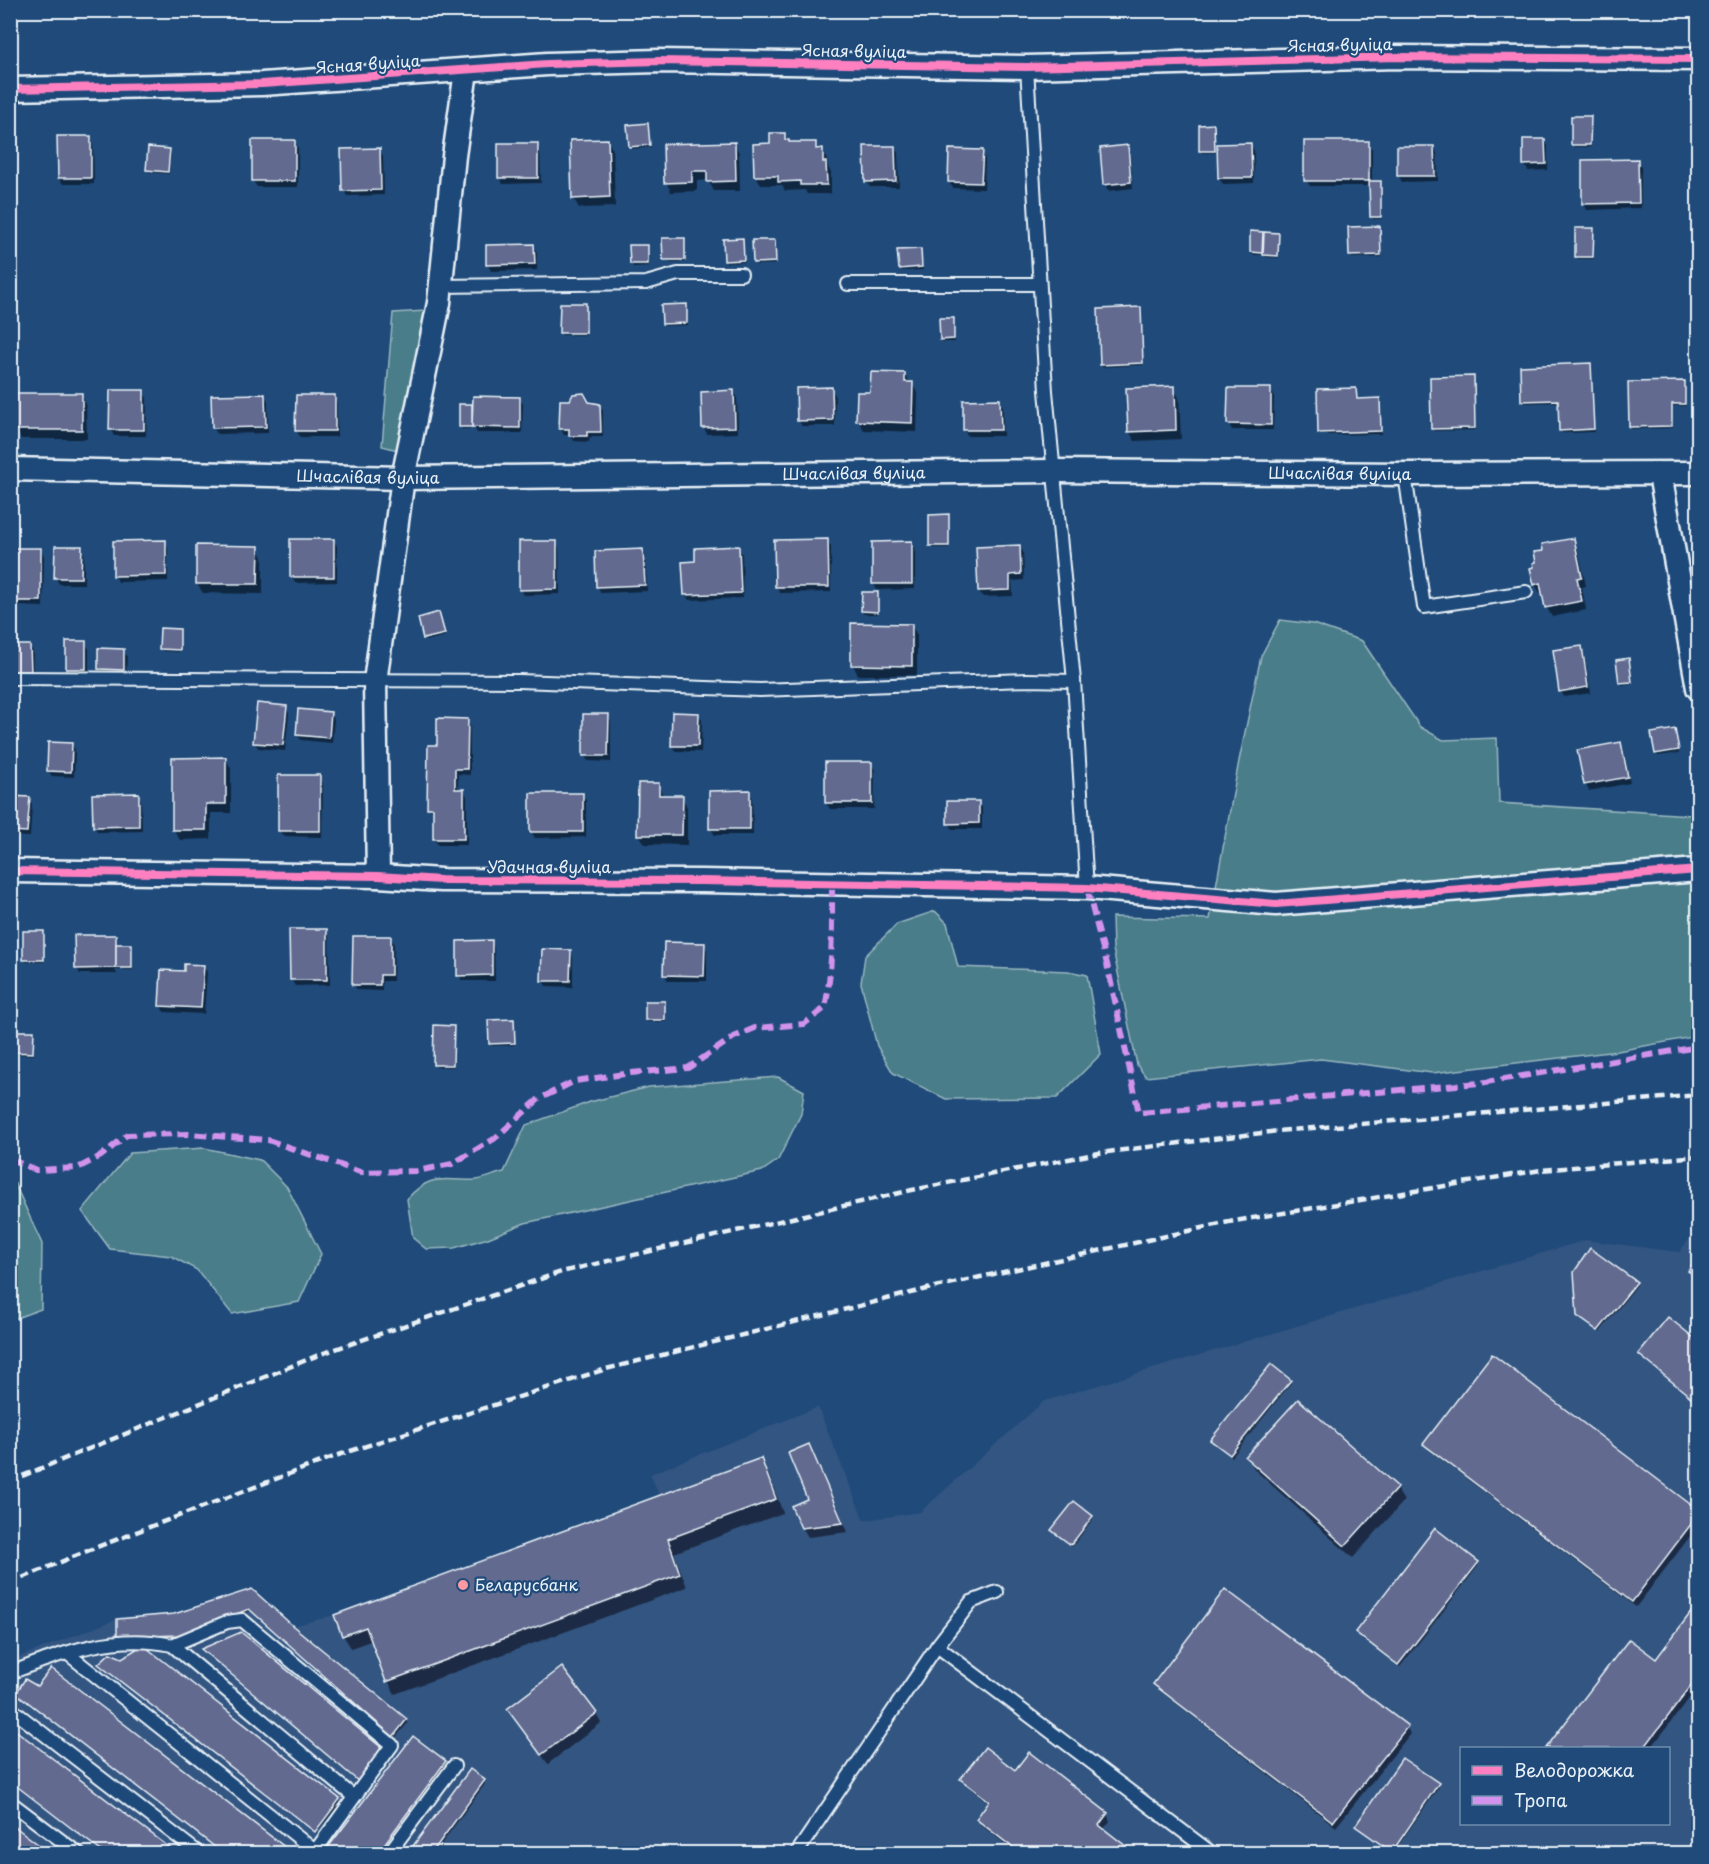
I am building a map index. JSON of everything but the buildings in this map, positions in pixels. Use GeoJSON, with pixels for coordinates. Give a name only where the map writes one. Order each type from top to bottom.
{"type":"FeatureCollection","features":[{"type":"Feature","properties":{"kind":"street","name":"Ясная вуліца"},"geometry":{"type":"LineString","coordinates":[[10,89],[262,84],[546,64],[659,61],[1027,67],[1397,57],[1698,59]]}},
{"type":"Feature","properties":{"kind":"street"},"geometry":{"type":"LineString","coordinates":[[378,876],[375,682],[403,478],[439,303],[466,71]]}},
{"type":"Feature","properties":{"kind":"street","name":"Шчаслівая вуліца"},"geometry":{"type":"LineString","coordinates":[[10,469],[403,478],[1054,471],[1405,474],[1698,473]]}},
{"type":"Feature","properties":{"kind":"street"},"geometry":{"type":"LineString","coordinates":[[1660,474],[1698,688]]}},
{"type":"Feature","properties":{"kind":"street","name":"Удачная вуліца"},"geometry":{"type":"LineString","coordinates":[[10,871],[378,876],[441,880],[702,881],[1087,888],[1276,904],[1698,870]]}},
{"type":"Feature","properties":{"kind":"lane"},"geometry":{"type":"LineString","coordinates":[[1027,67],[1038,284],[1074,681],[1087,888]]}},
{"type":"Feature","properties":{"kind":"lane"},"geometry":{"type":"LineString","coordinates":[[440,286],[646,283],[678,274],[741,274]]}},
{"type":"Feature","properties":{"kind":"lane"},"geometry":{"type":"LineString","coordinates":[[848,284],[1038,284]]}},
{"type":"Feature","properties":{"kind":"lane"},"geometry":{"type":"LineString","coordinates":[[1405,474],[1424,607],[1526,592]]}},
{"type":"Feature","properties":{"kind":"lane"},"geometry":{"type":"LineString","coordinates":[[10,678],[375,682],[519,681],[760,690],[1027,680],[1074,681]]}},
{"type":"Feature","properties":{"kind":"lane"},"geometry":{"type":"LineString","coordinates":[[796,1854],[937,1646],[972,1602],[998,1592]]}},
{"type":"Feature","properties":{"kind":"lane"},"geometry":{"type":"LineString","coordinates":[[68,1653],[314,1852],[392,1745],[242,1620],[227,1622],[172,1645]]}},
{"type":"Feature","properties":{"kind":"lane"},"geometry":{"type":"LineString","coordinates":[[10,1673],[87,1646],[106,1642],[147,1640],[172,1645],[354,1797]]}},
{"type":"Feature","properties":{"kind":"lane"},"geometry":{"type":"LineString","coordinates":[[937,1646],[1213,1854]]}},
{"type":"Feature","properties":{"kind":"lane"},"geometry":{"type":"LineString","coordinates":[[10,1708],[200,1854]]}},
{"type":"Feature","properties":{"kind":"lane"},"geometry":{"type":"LineString","coordinates":[[388,1854],[454,1766]]}},
{"type":"Feature","properties":{"kind":"lane"},"geometry":{"type":"LineString","coordinates":[[10,1802],[79,1854]]}},
{"type":"Feature","properties":{"kind":"shaded area"},"geometry":{"type":"Polygon","coordinates":[[[1698,1228],[1698,1853],[11,1854],[11,1660],[117,1619],[174,1614],[252,1589],[293,1626],[334,1615],[659,1495],[650,1474],[818,1407],[864,1520],[920,1512],[1044,1401],[1586,1240],[1679,1252],[1698,1228]]]}},
{"type":"Feature","properties":{"kind":"green space"},"geometry":{"type":"Polygon","coordinates":[[[425,311],[398,450],[382,446],[393,313],[425,311]]]}},
{"type":"Feature","properties":{"kind":"green space"},"geometry":{"type":"Polygon","coordinates":[[[1280,620],[1313,624],[1362,641],[1420,727],[1443,740],[1497,738],[1499,803],[1691,815],[1698,834],[1698,1036],[1618,1051],[1432,1073],[1321,1059],[1146,1077],[1137,1065],[1113,949],[1112,917],[1210,919],[1261,656],[1280,620]]]}},
{"type":"Feature","properties":{"kind":"green space"},"geometry":{"type":"Polygon","coordinates":[[[935,911],[947,923],[958,967],[1068,971],[1087,975],[1101,1054],[1057,1098],[946,1099],[893,1073],[877,1046],[861,983],[865,956],[897,924],[935,911]]]}},
{"type":"Feature","properties":{"kind":"green space"},"geometry":{"type":"Polygon","coordinates":[[[778,1077],[804,1091],[801,1114],[778,1160],[762,1171],[525,1223],[488,1238],[454,1248],[426,1249],[413,1238],[407,1199],[416,1190],[432,1181],[476,1180],[504,1172],[526,1125],[590,1102],[649,1087],[778,1077]]]}},
{"type":"Feature","properties":{"kind":"green space"},"geometry":{"type":"Polygon","coordinates":[[[204,1148],[260,1160],[287,1187],[321,1254],[299,1302],[232,1314],[197,1270],[171,1256],[110,1249],[82,1211],[130,1153],[204,1148]]]}},
{"type":"Feature","properties":{"kind":"green space"},"geometry":{"type":"Polygon","coordinates":[[[11,1182],[14,1182],[42,1244],[41,1309],[11,1320],[11,1182]]]}},
{"type":"Feature","properties":{"kind":"railway"},"geometry":{"type":"LineString","coordinates":[[10,1481],[321,1354],[561,1272],[912,1190],[1099,1153],[1278,1131],[1698,1095]]}},
{"type":"Feature","properties":{"kind":"railway"},"geometry":{"type":"LineString","coordinates":[[10,1583],[97,1547],[344,1453],[606,1369],[931,1288],[1229,1222],[1541,1170],[1698,1156]]}},
{"type":"Feature","properties":{"kind":"marked path"},"geometry":{"type":"LineString","coordinates":[[10,1159],[36,1170],[78,1168],[101,1156],[127,1135],[189,1134],[268,1140],[360,1172],[417,1171],[452,1164],[494,1139],[539,1099],[575,1081],[688,1068],[734,1037],[755,1028],[804,1024],[825,1008],[831,962],[832,884]]}},
{"type":"Feature","properties":{"kind":"marked path"},"geometry":{"type":"LineString","coordinates":[[1087,888],[1107,964],[1139,1113],[1480,1083],[1698,1047]]}},
{"type":"Feature","properties":{"kind":"cycle path"},"geometry":{"type":"LineString","coordinates":[[10,89],[262,84],[547,64],[659,61],[1027,67],[1397,57],[1698,59]]}},
{"type":"Feature","properties":{"kind":"cycle path"},"geometry":{"type":"LineString","coordinates":[[10,871],[378,876],[441,880],[702,881],[1087,888],[1276,904],[1698,870]]}},
{"type":"Feature","properties":{"kind":"place","name":"Беларусбанк"},"geometry":{"type":"Point","coordinates":[463,1585]}}]}
